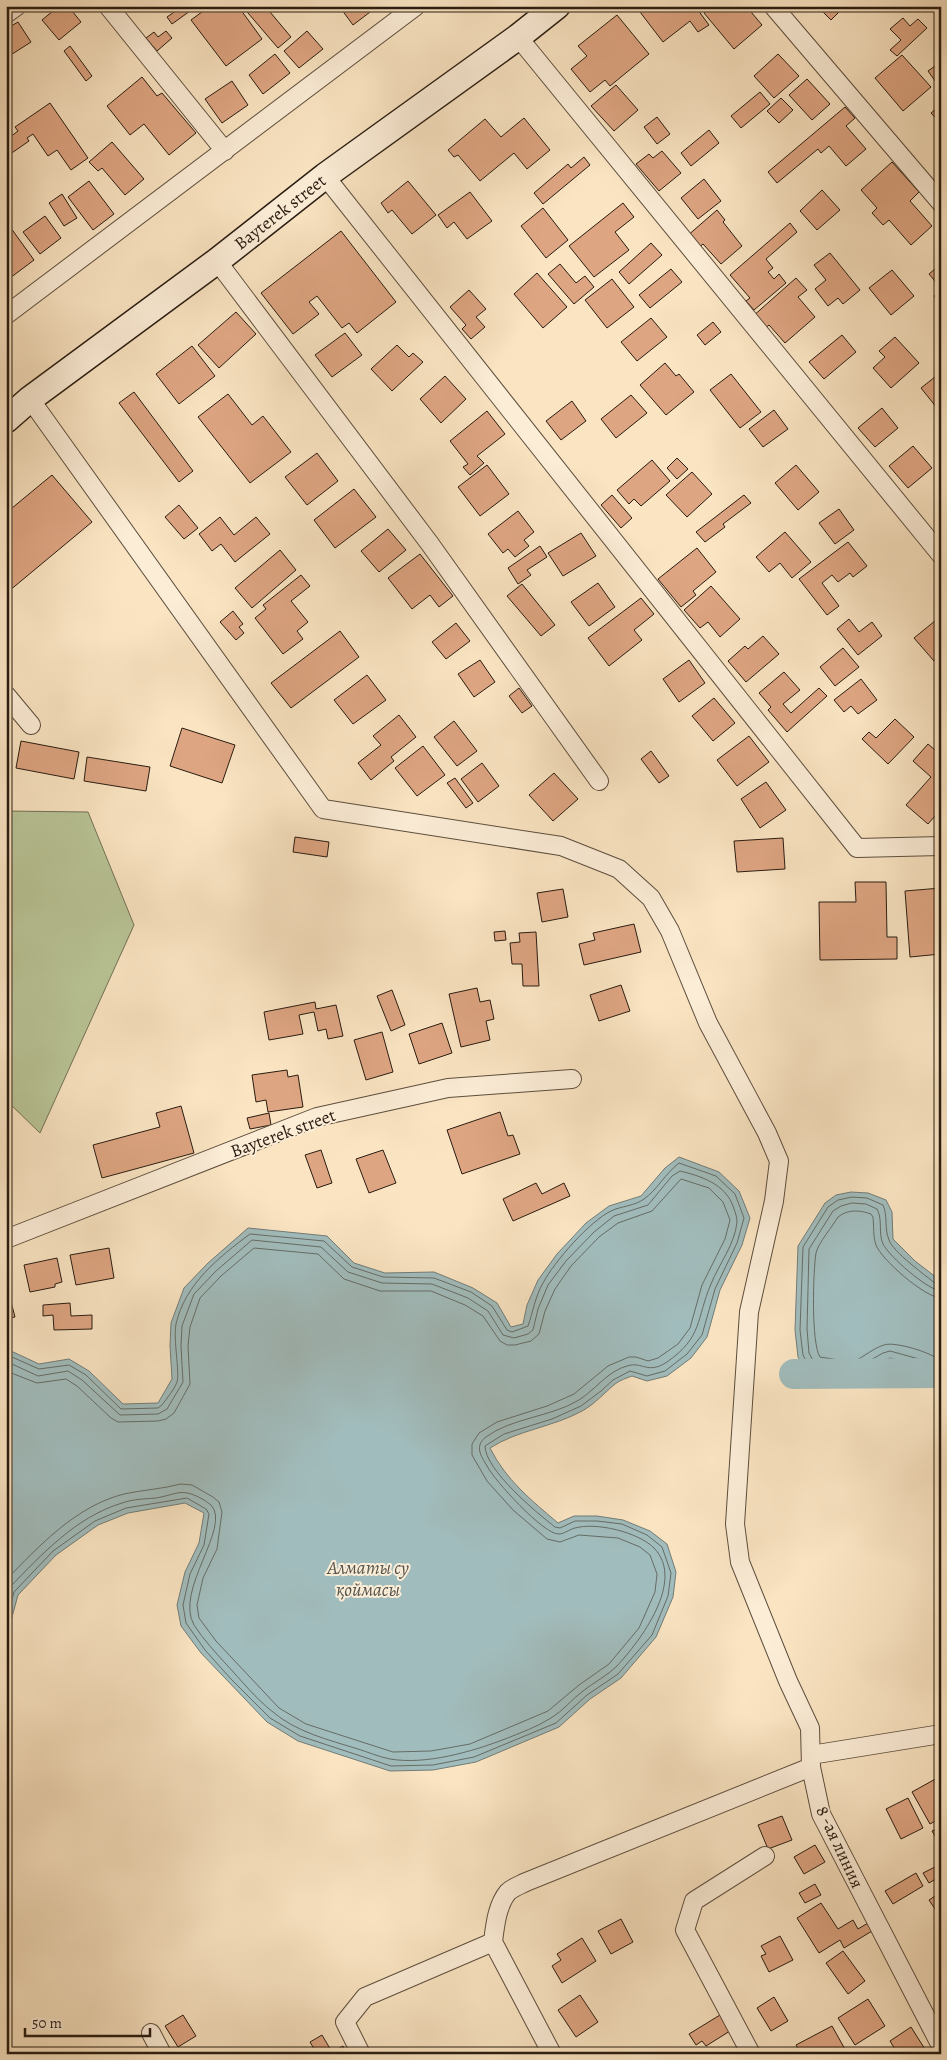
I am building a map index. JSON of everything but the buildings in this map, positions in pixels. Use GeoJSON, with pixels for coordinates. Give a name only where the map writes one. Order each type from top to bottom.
{"type":"FeatureCollection","features":[{"type":"Feature","properties":{"kind":"street"},"geometry":{"type":"LineString","coordinates":[[6,14],[17,6]]}},
{"type":"Feature","properties":{"kind":"street"},"geometry":{"type":"LineString","coordinates":[[108,6],[225,150]]}},
{"type":"Feature","properties":{"kind":"street"},"geometry":{"type":"LineString","coordinates":[[6,316],[416,6]]}},
{"type":"Feature","properties":{"kind":"street","name":"Bayterek street"},"geometry":{"type":"LineString","coordinates":[[6,420],[30,399],[217,261],[325,176],[518,37],[557,6]]}},
{"type":"Feature","properties":{"kind":"street"},"geometry":{"type":"LineString","coordinates":[[773,6],[941,204]]}},
{"type":"Feature","properties":{"kind":"street"},"geometry":{"type":"LineString","coordinates":[[518,37],[941,555]]}},
{"type":"Feature","properties":{"kind":"street"},"geometry":{"type":"LineString","coordinates":[[325,176],[857,848],[941,846]]}},
{"type":"Feature","properties":{"kind":"street"},"geometry":{"type":"LineString","coordinates":[[217,261],[430,544],[599,781]]}},
{"type":"Feature","properties":{"kind":"street","name":"8 -ая линия"},"geometry":{"type":"LineString","coordinates":[[30,399],[323,809],[561,846],[619,869],[651,898],[670,931],[708,1023],[767,1133],[779,1161],[774,1202],[749,1312],[735,1524],[740,1562],[788,1681],[810,1728],[811,1761],[821,1814],[941,2046]]}},
{"type":"Feature","properties":{"kind":"street"},"geometry":{"type":"LineString","coordinates":[[6,695],[31,725]]}},
{"type":"Feature","properties":{"kind":"street","name":"Bayterek street"},"geometry":{"type":"LineString","coordinates":[[6,1239],[317,1117],[448,1088],[572,1080]]}},
{"type":"Feature","properties":{"kind":"street"},"geometry":{"type":"LineString","coordinates":[[552,2054],[493,1942],[495,1924],[502,1902],[509,1891],[526,1882],[811,1761],[941,1734]]}},
{"type":"Feature","properties":{"kind":"street"},"geometry":{"type":"LineString","coordinates":[[751,2054],[685,1930],[694,1901],[765,1856]]}},
{"type":"Feature","properties":{"kind":"street"},"geometry":{"type":"LineString","coordinates":[[361,2054],[345,2022],[365,1997],[493,1942]]}},
{"type":"Feature","properties":{"kind":"street"},"geometry":{"type":"LineString","coordinates":[[151,2033],[162,2054]]}},
{"type":"Feature","properties":{"kind":"green space"},"geometry":{"type":"Polygon","coordinates":[[[6,811],[88,812],[134,925],[40,1133],[6,1100],[6,811]]]}},
{"type":"Feature","properties":{"kind":"water","name":"Алматы су қоймасы"},"geometry":{"type":"Polygon","coordinates":[[[679,1157],[719,1172],[739,1191],[750,1218],[742,1245],[720,1290],[707,1337],[691,1358],[667,1376],[647,1381],[632,1376],[624,1379],[582,1411],[512,1437],[490,1448],[511,1480],[558,1523],[574,1516],[597,1516],[623,1520],[650,1531],[667,1544],[676,1572],[673,1597],[656,1637],[621,1678],[590,1699],[559,1727],[476,1762],[433,1770],[390,1771],[298,1741],[267,1722],[201,1653],[181,1626],[177,1605],[185,1572],[199,1543],[204,1513],[185,1503],[128,1513],[98,1525],[56,1555],[18,1595],[6,1639],[6,1353],[11,1351],[39,1364],[69,1359],[89,1371],[123,1404],[158,1403],[172,1379],[171,1323],[184,1288],[208,1263],[248,1228],[327,1236],[354,1263],[385,1273],[434,1272],[473,1288],[497,1303],[511,1327],[523,1324],[527,1305],[538,1280],[557,1254],[586,1223],[609,1206],[641,1196],[665,1168],[679,1157]]]}},
{"type":"Feature","properties":{"kind":"water"},"geometry":{"type":"Polygon","coordinates":[[[851,1192],[868,1193],[886,1200],[892,1212],[893,1239],[915,1261],[941,1281],[941,1390],[925,1372],[889,1362],[855,1382],[809,1375],[798,1357],[795,1330],[798,1246],[825,1203],[836,1195],[851,1192]]]}},
{"type":"Feature","properties":{"kind":"waterway"},"geometry":{"type":"LineString","coordinates":[[794,1374],[941,1373]]}}]}
